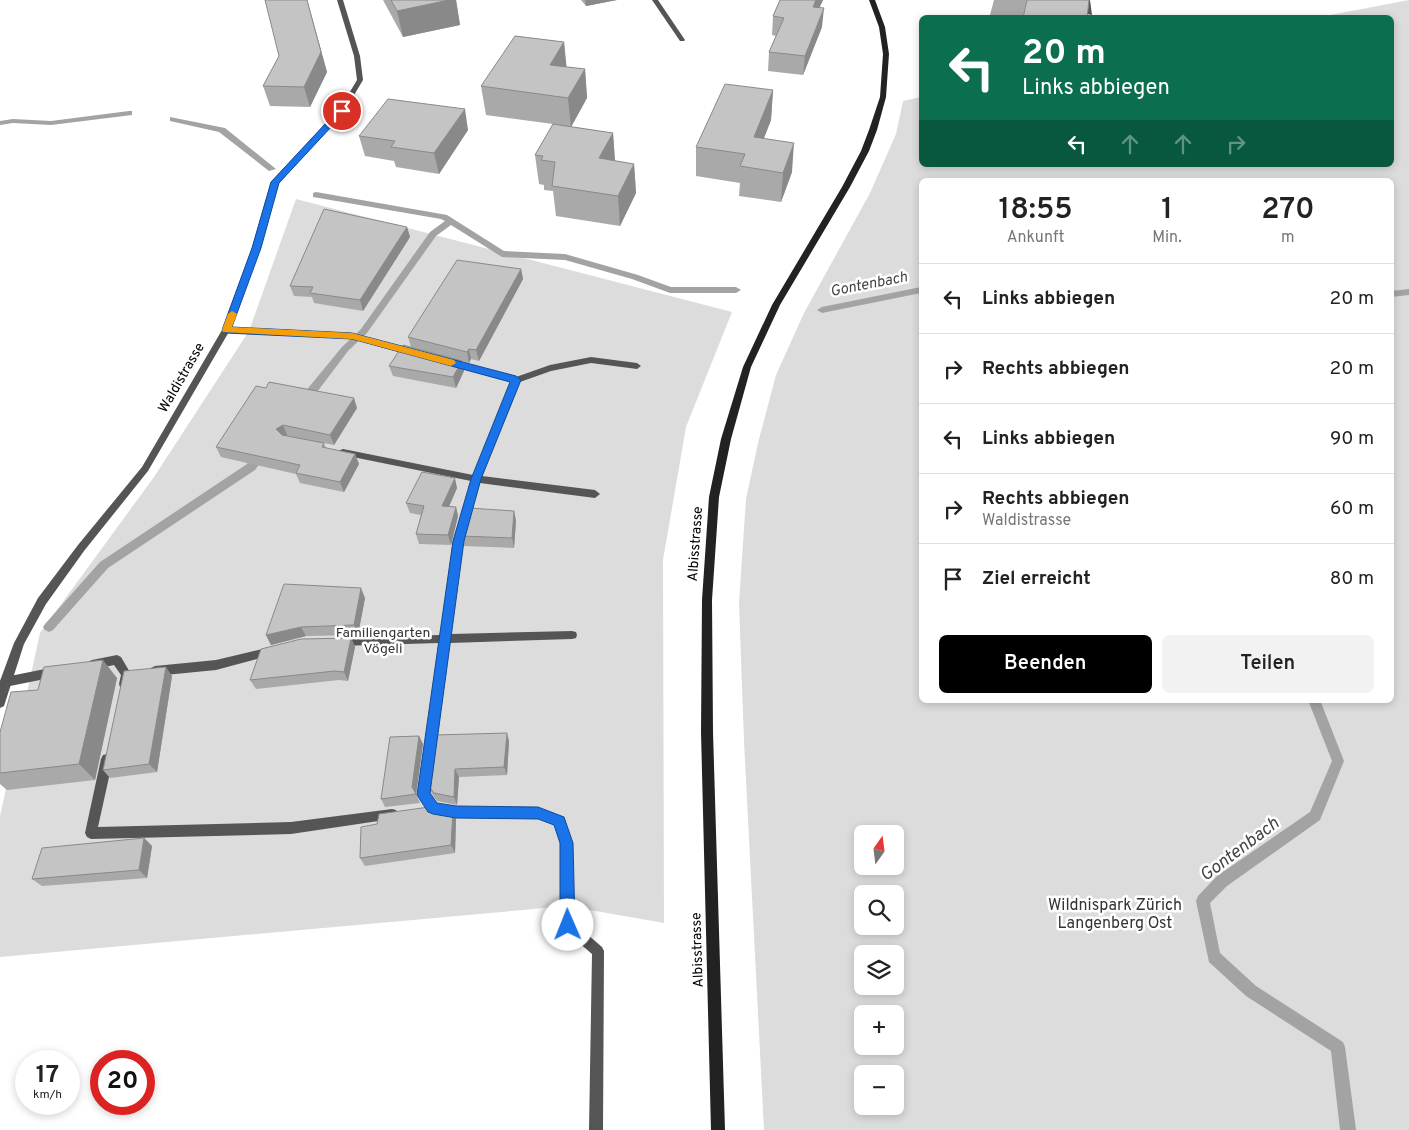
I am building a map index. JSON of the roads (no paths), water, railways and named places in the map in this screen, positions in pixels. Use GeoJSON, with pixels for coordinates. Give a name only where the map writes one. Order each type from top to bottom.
{"type":"FeatureCollection","features":[{"type":"Feature","properties":{"kind":"main road","name":"Albisstrasse"},"geometry":{"type":"LineString","coordinates":[[718,1130],[707,732],[707,600],[714,497],[726,439],[747,368],[776,305],[846,186],[865,151],[873,130],[883,97],[886,54],[882,27],[872,0]]}},
{"type":"Feature","properties":{"kind":"street","name":"Waldistrasse"},"geometry":{"type":"LineString","coordinates":[[0,704],[5,682],[19,642],[42,601],[145,470],[226,330],[256,248],[275,182],[342,111],[360,80],[357,56],[340,0]]}},
{"type":"Feature","properties":{"kind":"street"},"geometry":{"type":"LineString","coordinates":[[654,0],[682,40]]}},
{"type":"Feature","properties":{"kind":"street"},"geometry":{"type":"LineString","coordinates":[[1088,0],[1090,14]]}},
{"type":"Feature","properties":{"kind":"street"},"geometry":{"type":"LineString","coordinates":[[226,330],[352,336],[420,355]]}},
{"type":"Feature","properties":{"kind":"street"},"geometry":{"type":"LineString","coordinates":[[440,360],[516,380],[550,368],[591,360],[637,366]]}},
{"type":"Feature","properties":{"kind":"street"},"geometry":{"type":"LineString","coordinates":[[516,380],[476,479],[458,541],[424,795],[428,809],[456,812],[538,813],[560,821],[566,843],[568,925],[598,951],[596,1130]]}},
{"type":"Feature","properties":{"kind":"street"},"geometry":{"type":"LineString","coordinates":[[334,450],[476,479],[596,494]]}},
{"type":"Feature","properties":{"kind":"street"},"geometry":{"type":"LineString","coordinates":[[326,642],[572,635]]}},
{"type":"Feature","properties":{"kind":"street"},"geometry":{"type":"LineString","coordinates":[[5,682],[117,660],[136,673],[216,665],[279,649]]}},
{"type":"Feature","properties":{"kind":"street"},"geometry":{"type":"LineString","coordinates":[[122,693],[136,673]]}},
{"type":"Feature","properties":{"kind":"street"},"geometry":{"type":"LineString","coordinates":[[110,749],[91,833],[291,828],[404,812]]}},
{"type":"Feature","properties":{"kind":"waterway"},"geometry":{"type":"LineString","coordinates":[[0,123],[13,121],[51,123],[129,113]]}},
{"type":"Feature","properties":{"kind":"waterway"},"geometry":{"type":"LineString","coordinates":[[173,119],[222,130],[272,169]]}},
{"type":"Feature","properties":{"kind":"waterway"},"geometry":{"type":"LineString","coordinates":[[316,195],[444,217],[451,221]]}},
{"type":"Feature","properties":{"kind":"waterway"},"geometry":{"type":"LineString","coordinates":[[304,401],[345,349],[364,331],[433,234],[451,221]]}},
{"type":"Feature","properties":{"kind":"waterway"},"geometry":{"type":"LineString","coordinates":[[451,221],[502,254],[565,257],[635,277],[670,290],[736,290]]}},
{"type":"Feature","properties":{"kind":"waterway","name":"Gontenbach"},"geometry":{"type":"LineString","coordinates":[[822,310],[919,290]]}},
{"type":"Feature","properties":{"kind":"waterway","name":"Gontenbach"},"geometry":{"type":"LineString","coordinates":[[1394,294],[1409,292]]}},
{"type":"Feature","properties":{"kind":"waterway"},"geometry":{"type":"LineString","coordinates":[[49,627],[104,565],[251,467],[262,453]]}},
{"type":"Feature","properties":{"kind":"waterway","name":"Gontenbach"},"geometry":{"type":"LineString","coordinates":[[1315,703],[1338,761],[1315,816],[1222,881],[1203,901],[1214,957],[1251,991],[1338,1047],[1348,1130]]}},
{"type":"Feature","properties":{"kind":"park label","name":"Familiengarten Vögeli"},"geometry":{"type":"Point","coordinates":[383,642]}},
{"type":"Feature","properties":{"kind":"park label","name":"Wildnispark Zürich Langenberg Ost"},"geometry":{"type":"Point","coordinates":[1115,915]}}]}
